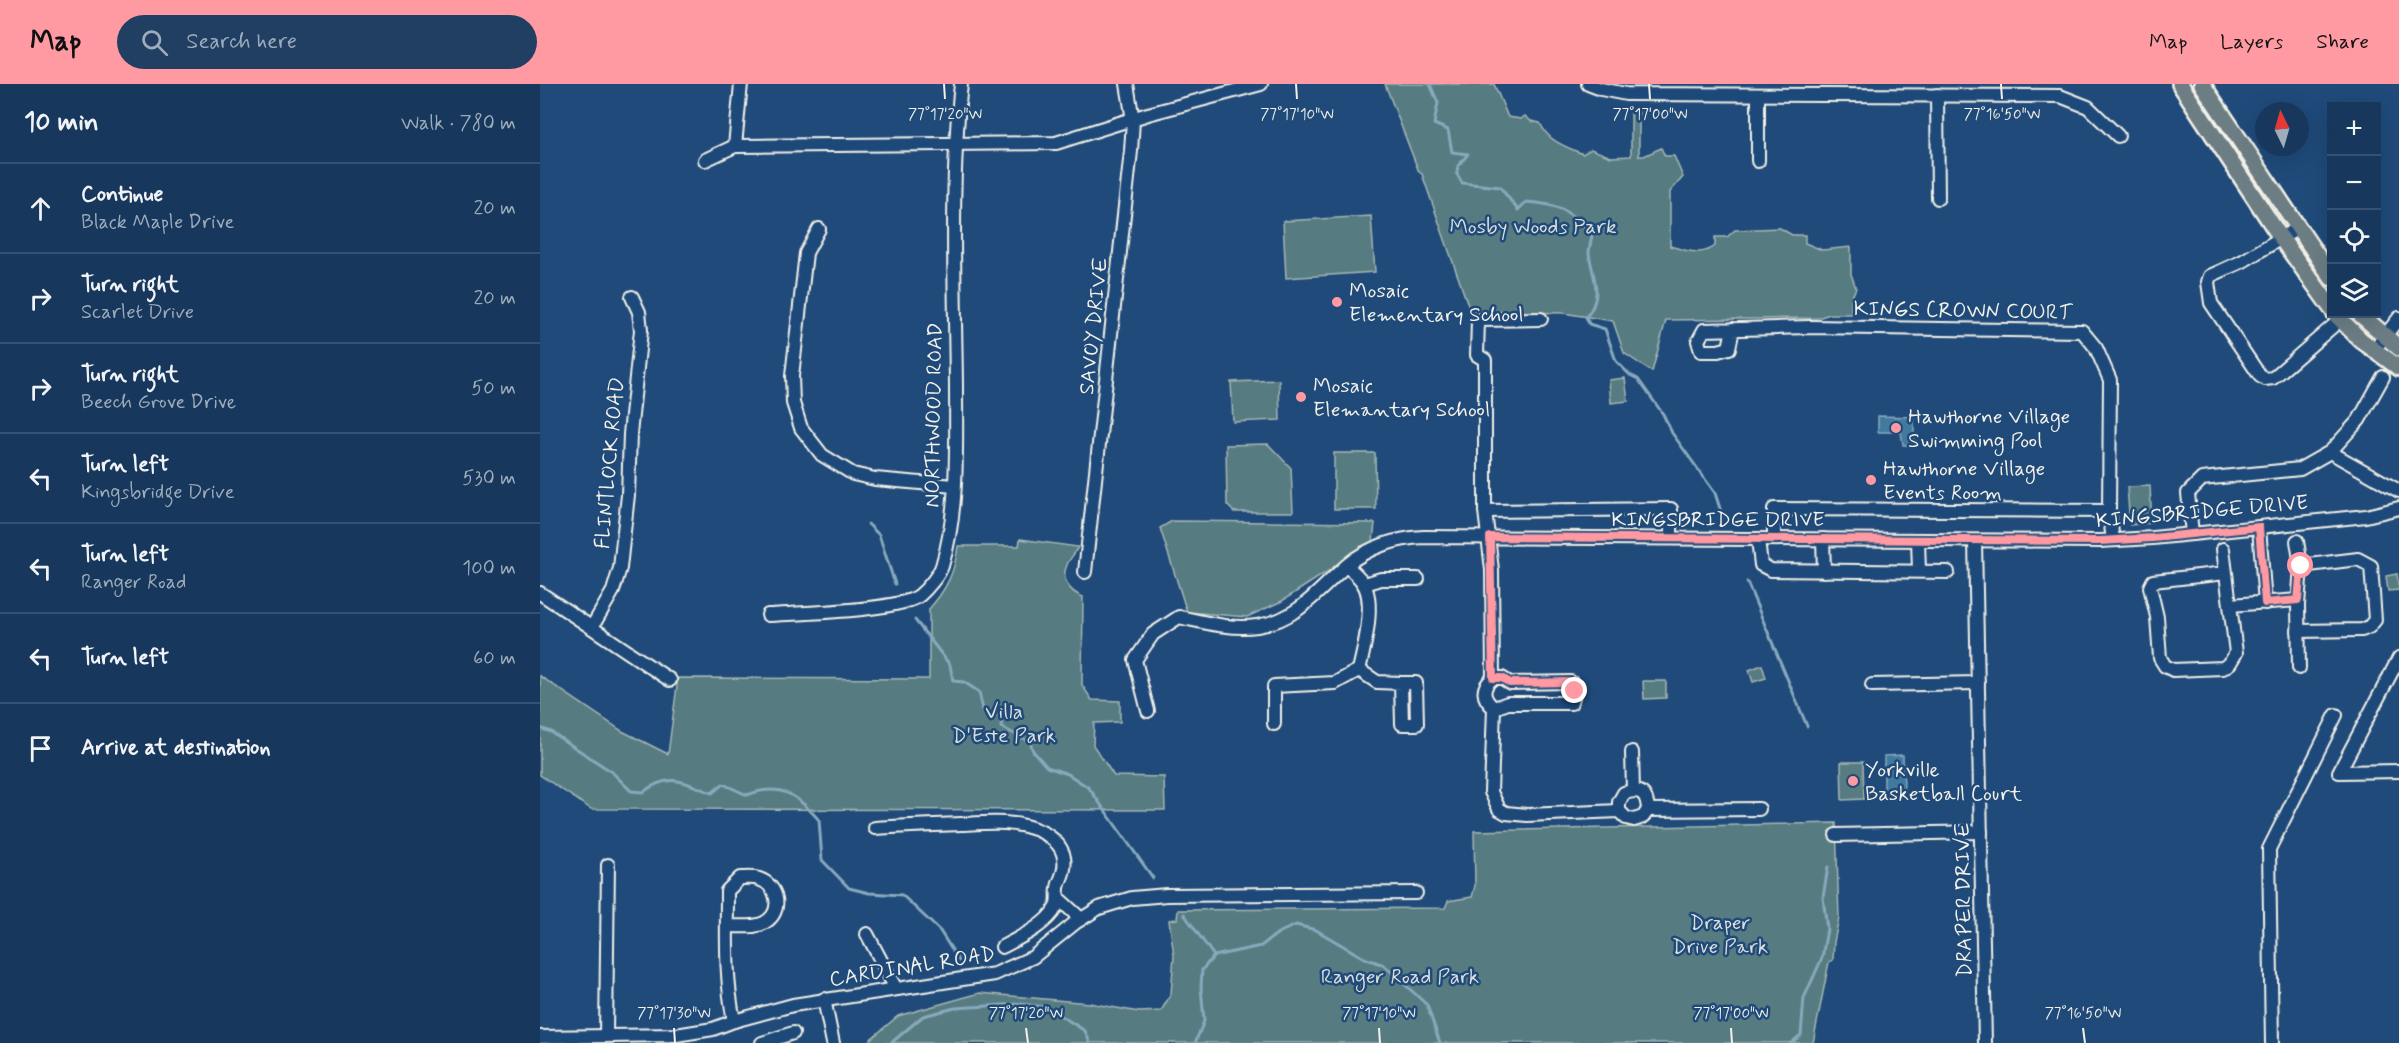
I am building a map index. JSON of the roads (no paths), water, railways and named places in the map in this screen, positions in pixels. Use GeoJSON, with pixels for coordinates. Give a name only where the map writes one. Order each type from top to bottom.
{"type":"FeatureCollection","features":[{"type":"Feature","properties":{"kind":"main road"},"geometry":{"type":"LineString","coordinates":[[2180,84],[2281,238],[2327,302]]}},
{"type":"Feature","properties":{"kind":"main road"},"geometry":{"type":"LineString","coordinates":[[2202,84],[2327,272]]}},
{"type":"Feature","properties":{"kind":"main road"},"geometry":{"type":"LineString","coordinates":[[2340,318],[2373,350],[2399,368]]}},
{"type":"Feature","properties":{"kind":"main road"},"geometry":{"type":"LineString","coordinates":[[2364,318],[2399,348]]}},
{"type":"Feature","properties":{"kind":"street"},"geometry":{"type":"LineString","coordinates":[[735,146],[741,84]]}},
{"type":"Feature","properties":{"kind":"street","name":"NORTHWOOD ROAD"},"geometry":{"type":"LineString","coordinates":[[768,615],[876,608],[919,597],[941,569],[949,536],[956,453],[955,145],[961,84]]}},
{"type":"Feature","properties":{"kind":"street","name":"SAVOY DRIVE"},"geometry":{"type":"LineString","coordinates":[[1085,572],[1129,174],[1132,120],[1127,84]]}},
{"type":"Feature","properties":{"kind":"street"},"geometry":{"type":"LineString","coordinates":[[705,160],[735,146],[1056,144],[1261,84]]}},
{"type":"Feature","properties":{"kind":"street"},"geometry":{"type":"LineString","coordinates":[[1588,84],[1626,94],[2053,95],[2068,97],[2094,111],[2118,136]]}},
{"type":"Feature","properties":{"kind":"street"},"geometry":{"type":"LineString","coordinates":[[1758,94],[1758,161]]}},
{"type":"Feature","properties":{"kind":"street"},"geometry":{"type":"LineString","coordinates":[[1938,95],[1938,198]]}},
{"type":"Feature","properties":{"kind":"street"},"geometry":{"type":"LineString","coordinates":[[2298,228],[2243,261],[2210,276],[2208,282],[2211,303],[2260,376],[2265,379],[2273,378],[2332,318]]}},
{"type":"Feature","properties":{"kind":"street"},"geometry":{"type":"LineString","coordinates":[[819,229],[806,252],[792,376],[793,403],[801,428],[822,455],[853,474],[875,479],[954,486]]}},
{"type":"Feature","properties":{"kind":"street","name":"FLINTLOCK ROAD"},"geometry":{"type":"LineString","coordinates":[[592,627],[613,591],[620,568],[628,495],[630,434],[641,330],[639,312],[633,297]]}},
{"type":"Feature","properties":{"kind":"street"},"geometry":{"type":"LineString","coordinates":[[2373,350],[2399,318]]}},
{"type":"Feature","properties":{"kind":"street"},"geometry":{"type":"LineString","coordinates":[[1493,678],[1490,537],[1485,511],[1485,360],[1476,355],[1478,320],[1541,319]]}},
{"type":"Feature","properties":{"kind":"street","name":"KINGS CROWN COURT"},"geometry":{"type":"LineString","coordinates":[[1733,329],[1810,327],[2082,331],[2097,348],[2110,380],[2109,511],[2113,540]]}},
{"type":"Feature","properties":{"kind":"street"},"geometry":{"type":"LineString","coordinates":[[2192,534],[2188,493],[2202,479],[2300,469],[2330,452],[2359,420],[2383,377]]}},
{"type":"Feature","properties":{"kind":"street"},"geometry":{"type":"LineString","coordinates":[[2330,452],[2399,491]]}},
{"type":"Feature","properties":{"kind":"street","name":"KINGSBRIDGE DRIVE"},"geometry":{"type":"LineString","coordinates":[[1148,711],[1135,660],[1153,634],[1179,617],[1234,627],[1274,622],[1305,606],[1347,566],[1376,548],[1403,539],[1490,537],[2113,540],[2366,516],[2399,508]]}},
{"type":"Feature","properties":{"kind":"street"},"geometry":{"type":"LineString","coordinates":[[1485,511],[1671,509],[1671,538]]}},
{"type":"Feature","properties":{"kind":"street"},"geometry":{"type":"LineString","coordinates":[[1774,539],[1774,509],[2109,511]]}},
{"type":"Feature","properties":{"kind":"street"},"geometry":{"type":"LineString","coordinates":[[2259,527],[2265,603]]}},
{"type":"Feature","properties":{"kind":"street"},"geometry":{"type":"LineString","coordinates":[[1758,539],[1760,561],[1767,570],[1948,572]]}},
{"type":"Feature","properties":{"kind":"street"},"geometry":{"type":"LineString","coordinates":[[1823,539],[1824,571]]}},
{"type":"Feature","properties":{"kind":"street"},"geometry":{"type":"LineString","coordinates":[[1918,540],[1919,572]]}},
{"type":"Feature","properties":{"kind":"street","name":"DRAPER DRIVE"},"geometry":{"type":"LineString","coordinates":[[1975,541],[1985,1043]]}},
{"type":"Feature","properties":{"kind":"street"},"geometry":{"type":"LineString","coordinates":[[2297,541],[2301,566],[2298,600],[2299,668]]}},
{"type":"Feature","properties":{"kind":"street"},"geometry":{"type":"LineString","coordinates":[[2223,549],[2226,573],[2236,653],[2230,663],[2223,668],[2173,670],[2165,666],[2160,658],[2157,617],[2150,588],[2153,581],[2226,573]]}},
{"type":"Feature","properties":{"kind":"street"},"geometry":{"type":"LineString","coordinates":[[2298,631],[2362,630],[2376,620],[2371,566],[2358,559],[2301,566]]}},
{"type":"Feature","properties":{"kind":"street"},"geometry":{"type":"LineString","coordinates":[[1274,724],[1274,686],[1335,683],[1359,670],[1369,610],[1365,584],[1347,566]]}},
{"type":"Feature","properties":{"kind":"street"},"geometry":{"type":"LineString","coordinates":[[1365,584],[1381,579],[1418,579]]}},
{"type":"Feature","properties":{"kind":"street"},"geometry":{"type":"LineString","coordinates":[[540,593],[670,680]]}},
{"type":"Feature","properties":{"kind":"street"},"geometry":{"type":"LineString","coordinates":[[2230,605],[2298,600]]}},
{"type":"Feature","properties":{"kind":"street"},"geometry":{"type":"LineString","coordinates":[[2399,658],[2339,772],[2399,771]]}},
{"type":"Feature","properties":{"kind":"street"},"geometry":{"type":"LineString","coordinates":[[1359,670],[1377,682],[1401,683]]}},
{"type":"Feature","properties":{"kind":"street"},"geometry":{"type":"LineString","coordinates":[[1493,678],[1502,678],[1510,683],[1571,682],[1575,691],[1570,703],[1508,703],[1494,708],[1487,702],[1484,694],[1484,686],[1493,678]]}},
{"type":"Feature","properties":{"kind":"street"},"geometry":{"type":"LineString","coordinates":[[1508,703],[1513,690],[1510,683]]}},
{"type":"Feature","properties":{"kind":"street"},"geometry":{"type":"LineString","coordinates":[[1872,686],[1978,683]]}},
{"type":"Feature","properties":{"kind":"street"},"geometry":{"type":"LineString","coordinates":[[1494,708],[1491,792],[1499,809],[1506,813],[1527,815],[1619,810]]}},
{"type":"Feature","properties":{"kind":"street"},"geometry":{"type":"LineString","coordinates":[[2272,1043],[2269,849],[2336,715]]}},
{"type":"Feature","properties":{"kind":"street"},"geometry":{"type":"LineString","coordinates":[[1632,752],[1633,790]]}},
{"type":"Feature","properties":{"kind":"street"},"geometry":{"type":"LineString","coordinates":[[1633,790],[1642,792],[1647,799],[1648,810],[1643,817],[1634,820],[1626,818],[1619,810],[1619,802],[1624,793],[1633,790]]}},
{"type":"Feature","properties":{"kind":"street"},"geometry":{"type":"LineString","coordinates":[[1648,810],[1759,809]]}},
{"type":"Feature","properties":{"kind":"street"},"geometry":{"type":"LineString","coordinates":[[875,828],[993,823],[1025,826],[1054,838],[1065,856],[1063,875],[1056,889],[1058,898],[1056,908],[1036,928],[1002,947]]}},
{"type":"Feature","properties":{"kind":"street"},"geometry":{"type":"LineString","coordinates":[[1836,835],[1981,832]]}},
{"type":"Feature","properties":{"kind":"street"},"geometry":{"type":"LineString","coordinates":[[606,1036],[608,865]]}},
{"type":"Feature","properties":{"kind":"street"},"geometry":{"type":"LineString","coordinates":[[727,926],[763,924],[772,917],[777,897],[771,886],[758,878],[740,878],[727,891],[727,926],[727,984],[734,1021]]}},
{"type":"Feature","properties":{"kind":"street","name":"CARDINAL ROAD"},"geometry":{"type":"LineString","coordinates":[[540,1037],[606,1036],[676,1039],[793,1005],[981,976],[1006,970],[1033,957],[1081,919],[1110,903],[1148,896],[1416,893]]}},
{"type":"Feature","properties":{"kind":"street"},"geometry":{"type":"LineString","coordinates":[[1058,898],[1081,919]]}},
{"type":"Feature","properties":{"kind":"street"},"geometry":{"type":"LineString","coordinates":[[867,934],[896,989]]}},
{"type":"Feature","properties":{"kind":"street"},"geometry":{"type":"LineString","coordinates":[[824,999],[833,1043]]}},
{"type":"Feature","properties":{"kind":"street"},"geometry":{"type":"LineString","coordinates":[[762,1043],[793,1033]]}},
{"type":"Feature","properties":{"kind":"water","name":"Hawthorne Village Swimming Pool"},"geometry":{"type":"Polygon","coordinates":[[[1878,416],[1914,417],[1914,445],[1903,445],[1901,432],[1878,432],[1878,416]]]}},
{"type":"Feature","properties":{"kind":"water"},"geometry":{"type":"Polygon","coordinates":[[[1903,755],[1904,790],[1884,790],[1884,756],[1903,755]]]}},
{"type":"Feature","properties":{"kind":"waterway"},"geometry":{"type":"LineString","coordinates":[[1430,84],[1438,103],[1434,124],[1448,130],[1452,152],[1468,154],[1458,166],[1457,174],[1462,183],[1500,187],[1518,210],[1526,202],[1556,207],[1570,214],[1592,235],[1589,254],[1596,294],[1595,302],[1586,317],[1589,324],[1605,329],[1616,361],[1630,375],[1638,379],[1663,414],[1672,433],[1715,493],[1722,515]]}},
{"type":"Feature","properties":{"kind":"waterway"},"geometry":{"type":"LineString","coordinates":[[868,524],[879,535],[895,584]]}},
{"type":"Feature","properties":{"kind":"waterway"},"geometry":{"type":"LineString","coordinates":[[1747,582],[1807,726]]}},
{"type":"Feature","properties":{"kind":"waterway"},"geometry":{"type":"LineString","coordinates":[[915,620],[950,665],[953,681],[964,682],[979,692],[983,710],[1002,718],[1001,727],[1030,742],[1033,751],[1047,767],[1068,774],[1089,788],[1153,878]]}},
{"type":"Feature","properties":{"kind":"waterway"},"geometry":{"type":"LineString","coordinates":[[540,728],[551,732],[612,772],[631,791],[643,792],[662,782],[677,781],[712,793],[723,784],[747,795],[770,790],[788,793],[819,820],[822,860],[849,888],[869,893],[902,895],[940,931],[959,961]]}},
{"type":"Feature","properties":{"kind":"waterway"},"geometry":{"type":"LineString","coordinates":[[1791,1043],[1801,1035],[1804,998],[1822,958],[1827,929],[1823,897],[1828,867]]}},
{"type":"Feature","properties":{"kind":"waterway"},"geometry":{"type":"LineString","coordinates":[[1184,914],[1214,956]]}},
{"type":"Feature","properties":{"kind":"waterway"},"geometry":{"type":"LineString","coordinates":[[1195,1043],[1204,1021],[1202,970],[1214,956],[1261,946],[1278,933],[1296,925],[1316,930],[1364,958],[1384,965],[1427,1005],[1440,1043]]}},
{"type":"Feature","properties":{"kind":"waterway"},"geometry":{"type":"LineString","coordinates":[[891,1043],[923,1016],[955,1008],[1020,1004],[1044,1007],[1063,1017],[1085,1031],[1090,1043]]}},
{"type":"Feature","properties":{"kind":"place","name":"Mosaic Elementary School"},"geometry":{"type":"Point","coordinates":[1337,302]}},
{"type":"Feature","properties":{"kind":"place","name":"Mosaic Elemantary School"},"geometry":{"type":"Point","coordinates":[1301,397]}},
{"type":"Feature","properties":{"kind":"place","name":"Hawthorne Village Swimming Pool"},"geometry":{"type":"Point","coordinates":[1896,428]}},
{"type":"Feature","properties":{"kind":"place","name":"Hawthorne Village Events Room"},"geometry":{"type":"Point","coordinates":[1871,480]}},
{"type":"Feature","properties":{"kind":"place","name":"Yorkville Basketball Court"},"geometry":{"type":"Point","coordinates":[1853,781]}},
{"type":"Feature","properties":{"kind":"park label","name":"Mosby Woods Park"},"geometry":{"type":"Point","coordinates":[1533,226]}},
{"type":"Feature","properties":{"kind":"park label","name":"Villa D'Este Park"},"geometry":{"type":"Point","coordinates":[1004,723]}},
{"type":"Feature","properties":{"kind":"park label","name":"Draper Drive Park"},"geometry":{"type":"Point","coordinates":[1720,934]}},
{"type":"Feature","properties":{"kind":"park label","name":"Ranger Road Park"},"geometry":{"type":"Point","coordinates":[1400,976]}}]}
